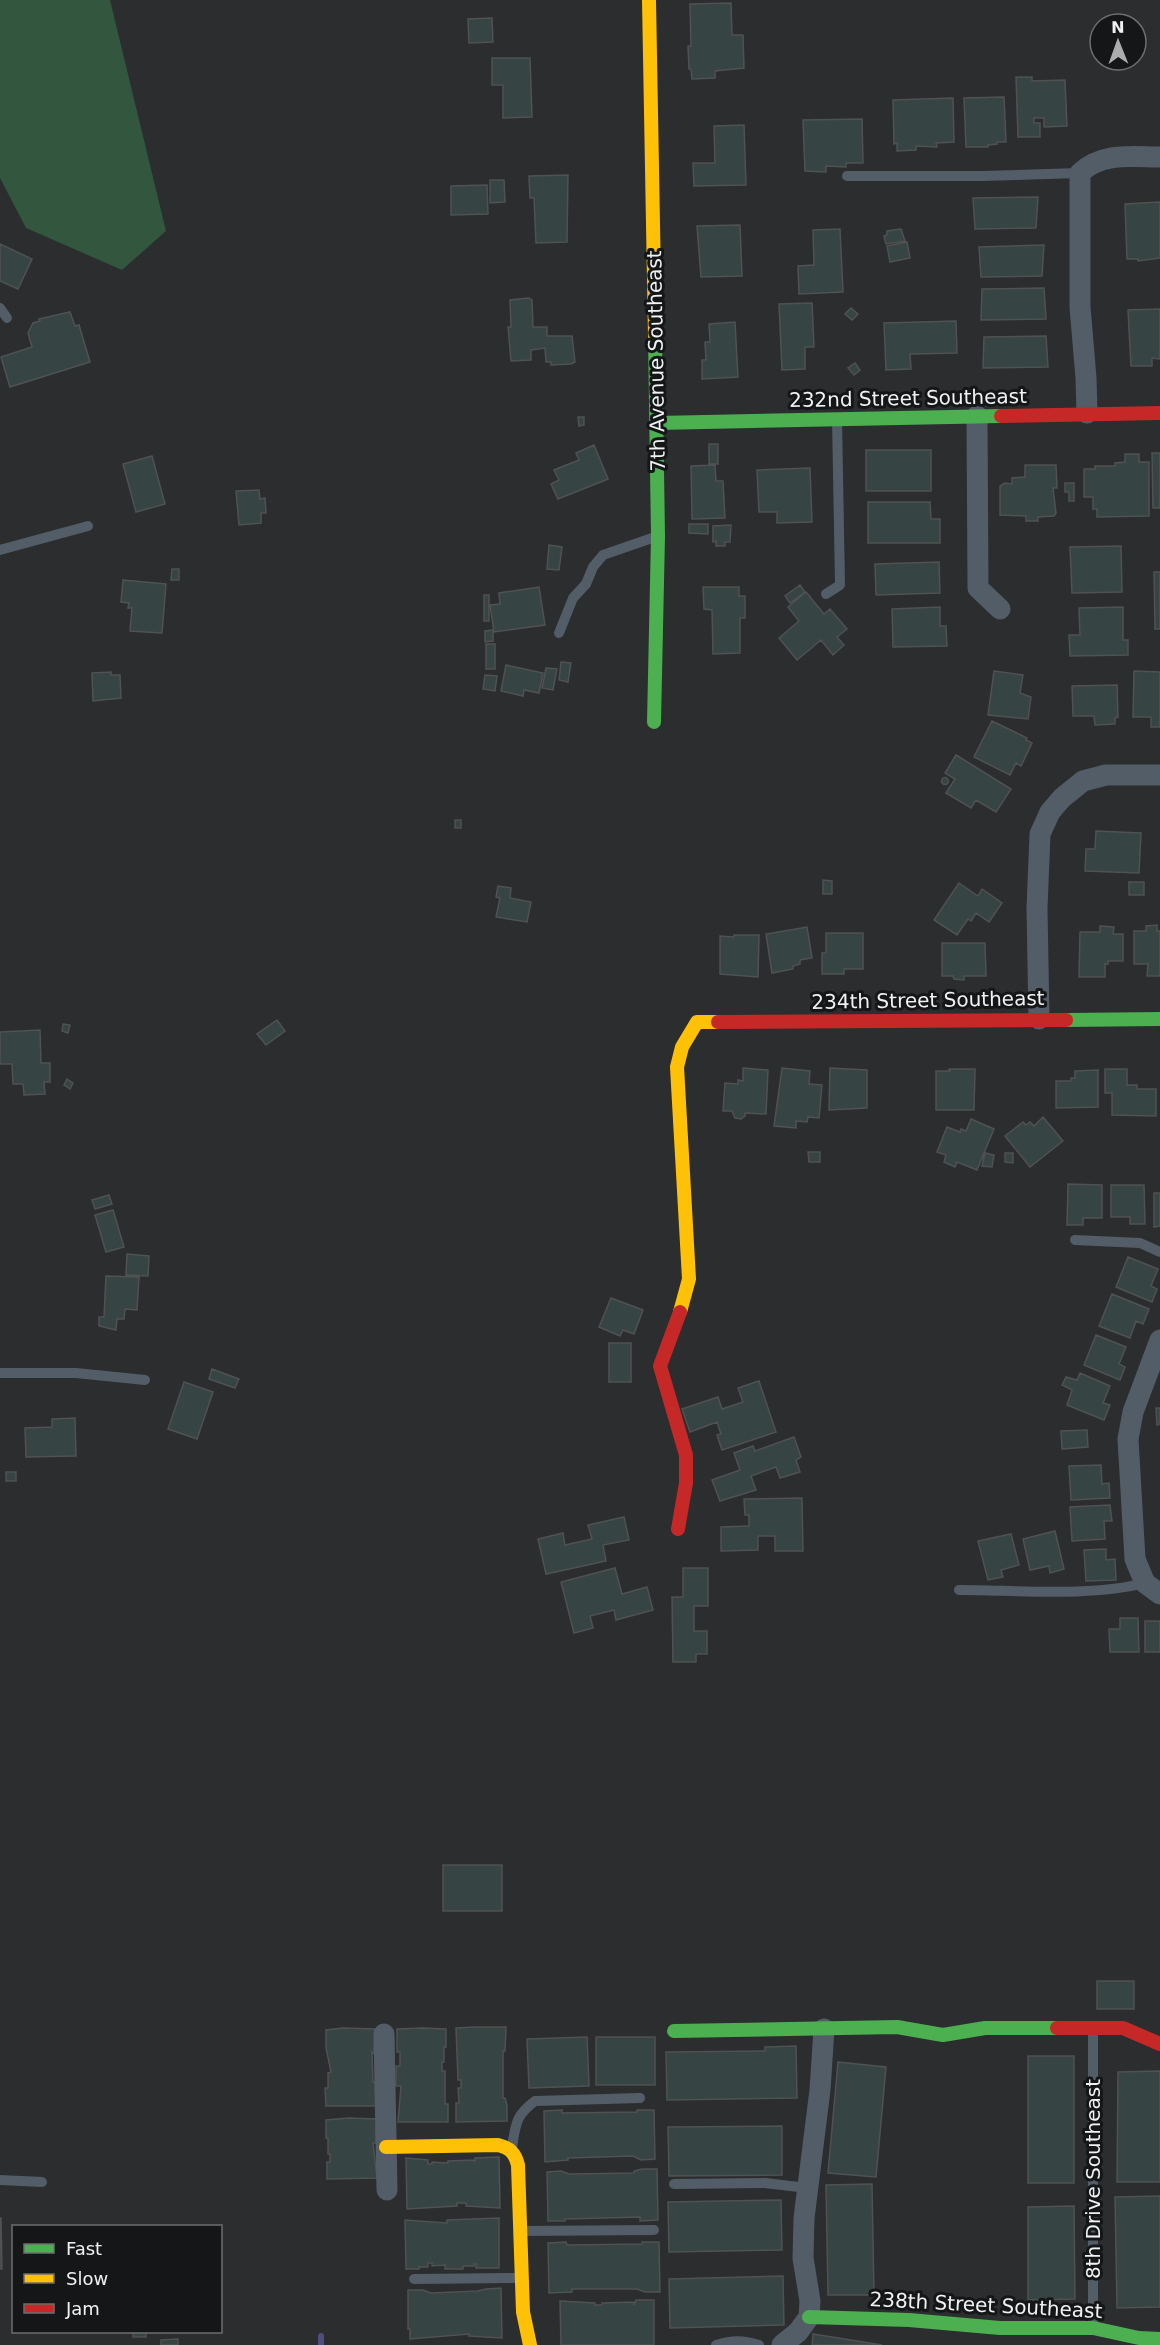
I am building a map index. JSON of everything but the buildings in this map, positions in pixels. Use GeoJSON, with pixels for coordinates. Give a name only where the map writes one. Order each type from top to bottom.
{"type":"FeatureCollection","features":[{"type":"Feature","properties":{"kind":"street","name":"7th Avenue Southeast"},"geometry":{"type":"LineString","coordinates":[[649,0],[658,536],[654,722]]}},
{"type":"Feature","properties":{"kind":"street"},"geometry":{"type":"LineString","coordinates":[[1087,413],[1080,307],[1080,173],[1090,164],[1101,159],[1160,157]]}},
{"type":"Feature","properties":{"kind":"street","name":"232nd Street Southeast"},"geometry":{"type":"LineString","coordinates":[[657,423],[1160,412]]}},
{"type":"Feature","properties":{"kind":"street"},"geometry":{"type":"LineString","coordinates":[[977,416],[978,588],[1000,609]]}},
{"type":"Feature","properties":{"kind":"street"},"geometry":{"type":"LineString","coordinates":[[1039,1019],[1037,908],[1040,834],[1050,812],[1062,798],[1083,781],[1106,775],[1160,775]]}},
{"type":"Feature","properties":{"kind":"street","name":"234th Street Southeast"},"geometry":{"type":"LineString","coordinates":[[678,1529],[687,1490],[688,1469],[660,1366],[664,1350],[685,1299],[689,1279],[676,1075],[677,1061],[685,1038],[697,1022],[1160,1019]]}},
{"type":"Feature","properties":{"kind":"street"},"geometry":{"type":"LineString","coordinates":[[1153,1589],[1135,1559],[1128,1439],[1133,1412],[1160,1340]]}},
{"type":"Feature","properties":{"kind":"street"},"geometry":{"type":"LineString","coordinates":[[674,2031],[897,2027],[943,2035],[985,2028],[1093,2030],[1123,2028],[1160,2044]]}},
{"type":"Feature","properties":{"kind":"street"},"geometry":{"type":"LineString","coordinates":[[782,2345],[798,2332],[809,2318],[810,2301],[803,2259],[807,2188],[820,2090],[824,2029]]}},
{"type":"Feature","properties":{"kind":"street"},"geometry":{"type":"LineString","coordinates":[[384,2034],[387,2190]]}},
{"type":"Feature","properties":{"kind":"street"},"geometry":{"type":"LineString","coordinates":[[386,2146],[498,2145],[508,2147],[515,2153],[518,2165],[524,2312],[530,2345]]}},
{"type":"Feature","properties":{"kind":"street","name":"238th Street Southeast"},"geometry":{"type":"LineString","coordinates":[[809,2318],[909,2320],[1000,2328],[1093,2328],[1139,2338],[1160,2339]]}},
{"type":"Feature","properties":{"kind":"lane"},"geometry":{"type":"LineString","coordinates":[[848,176],[1080,173]]}},
{"type":"Feature","properties":{"kind":"lane"},"geometry":{"type":"LineString","coordinates":[[0,308],[7,318]]}},
{"type":"Feature","properties":{"kind":"lane"},"geometry":{"type":"LineString","coordinates":[[826,594],[840,585],[837,419]]}},
{"type":"Feature","properties":{"kind":"lane"},"geometry":{"type":"LineString","coordinates":[[0,550],[88,526]]}},
{"type":"Feature","properties":{"kind":"lane"},"geometry":{"type":"LineString","coordinates":[[559,633],[573,598],[586,584],[593,567],[603,555],[658,536]]}},
{"type":"Feature","properties":{"kind":"lane"},"geometry":{"type":"LineString","coordinates":[[1074,1240],[1140,1243],[1160,1252]]}},
{"type":"Feature","properties":{"kind":"lane"},"geometry":{"type":"LineString","coordinates":[[0,1373],[76,1373],[145,1380]]}},
{"type":"Feature","properties":{"kind":"lane"},"geometry":{"type":"LineString","coordinates":[[959,1590],[1153,1589]]}},
{"type":"Feature","properties":{"kind":"lane","name":"8th Drive Southeast"},"geometry":{"type":"LineString","coordinates":[[1093,2030],[1093,2328]]}},
{"type":"Feature","properties":{"kind":"lane"},"geometry":{"type":"LineString","coordinates":[[511,2150],[515,2128],[522,2111],[535,2101],[640,2098]]}},
{"type":"Feature","properties":{"kind":"lane"},"geometry":{"type":"LineString","coordinates":[[0,2180],[42,2182]]}},
{"type":"Feature","properties":{"kind":"lane"},"geometry":{"type":"LineString","coordinates":[[674,2184],[765,2183],[807,2188]]}},
{"type":"Feature","properties":{"kind":"lane"},"geometry":{"type":"LineString","coordinates":[[520,2231],[654,2230]]}},
{"type":"Feature","properties":{"kind":"lane"},"geometry":{"type":"LineString","coordinates":[[414,2279],[523,2278]]}},
{"type":"Feature","properties":{"kind":"lane"},"geometry":{"type":"LineString","coordinates":[[716,2345],[745,2340],[759,2345]]}},
{"type":"Feature","properties":{"kind":"green space"},"geometry":{"type":"Polygon","coordinates":[[[0,0],[110,0],[166,231],[122,270],[26,228],[0,178],[0,0]]]}},
{"type":"Feature","properties":{"kind":"waterway"},"geometry":{"type":"LineString","coordinates":[[321,2336],[321,2345]]}},
{"type":"Feature","properties":{"kind":"traffic: fast"},"geometry":{"type":"LineString","coordinates":[[654,722],[658,536],[655,336]]}},
{"type":"Feature","properties":{"kind":"traffic: fast"},"geometry":{"type":"LineString","coordinates":[[657,423],[1001,416]]}},
{"type":"Feature","properties":{"kind":"traffic: fast"},"geometry":{"type":"LineString","coordinates":[[1066,1020],[1160,1019]]}},
{"type":"Feature","properties":{"kind":"traffic: fast"},"geometry":{"type":"LineString","coordinates":[[674,2031],[897,2027],[943,2035],[985,2028],[1057,2028]]}},
{"type":"Feature","properties":{"kind":"traffic: fast"},"geometry":{"type":"LineString","coordinates":[[809,2317],[909,2320],[1000,2328],[1093,2328],[1139,2338],[1160,2339]]}},
{"type":"Feature","properties":{"kind":"traffic: slow"},"geometry":{"type":"LineString","coordinates":[[649,0],[655,336]]}},
{"type":"Feature","properties":{"kind":"traffic: slow"},"geometry":{"type":"LineString","coordinates":[[680,1312],[689,1279],[677,1067],[682,1047],[697,1022],[718,1022]]}},
{"type":"Feature","properties":{"kind":"traffic: slow"},"geometry":{"type":"LineString","coordinates":[[386,2147],[498,2145],[509,2149],[514,2154],[518,2165],[523,2312],[530,2345]]}},
{"type":"Feature","properties":{"kind":"traffic: jam"},"geometry":{"type":"LineString","coordinates":[[1001,416],[1160,413]]}},
{"type":"Feature","properties":{"kind":"traffic: jam"},"geometry":{"type":"LineString","coordinates":[[718,1022],[1066,1020]]}},
{"type":"Feature","properties":{"kind":"traffic: jam"},"geometry":{"type":"LineString","coordinates":[[678,1529],[686,1483],[686,1455],[660,1366],[680,1312]]}},
{"type":"Feature","properties":{"kind":"traffic: jam"},"geometry":{"type":"LineString","coordinates":[[1057,2028],[1123,2028],[1160,2044]]}}]}
